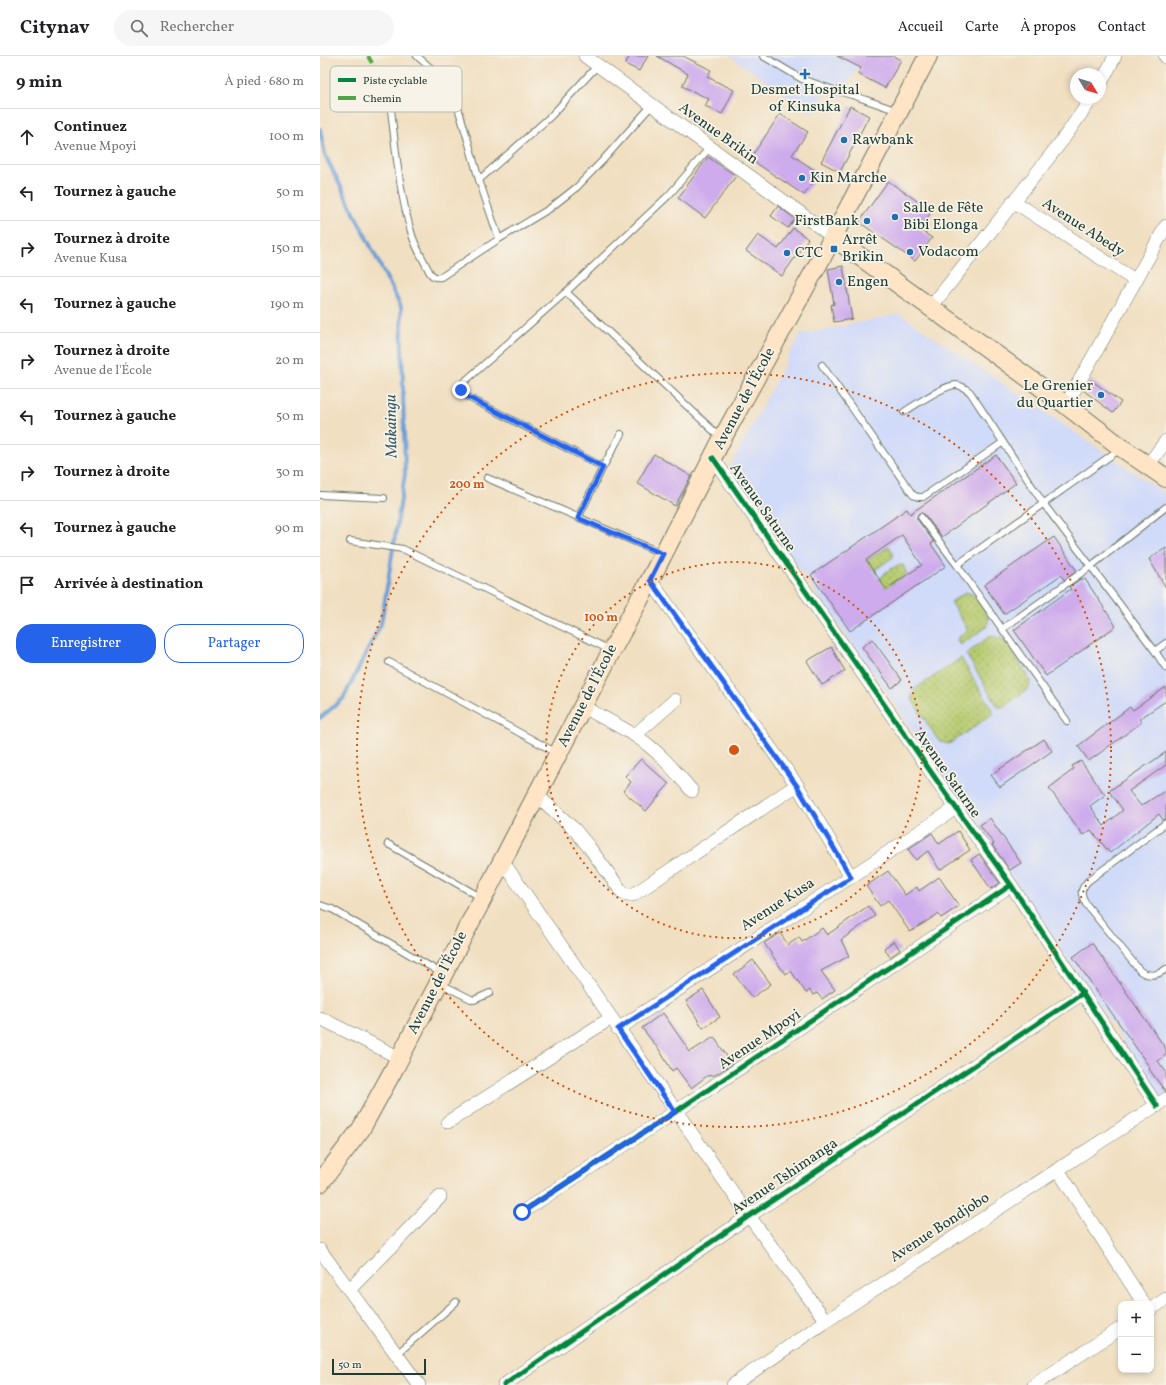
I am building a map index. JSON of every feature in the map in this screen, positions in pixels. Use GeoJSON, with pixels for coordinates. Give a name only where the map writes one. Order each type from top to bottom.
{"type":"FeatureCollection","features":[{"type":"Feature","properties":{"kind":"main road","name":"Avenue de l'École"},"geometry":{"type":"LineString","coordinates":[[320,1183],[361,1129],[400,1058],[722,439],[833,237],[928,56]]}},
{"type":"Feature","properties":{"kind":"main road"},"geometry":{"type":"LineString","coordinates":[[833,237],[1066,405],[1122,448],[1166,478]]}},
{"type":"Feature","properties":{"kind":"street","name":"Avenue Brikin"},"geometry":{"type":"LineString","coordinates":[[585,56],[833,237]]}},
{"type":"Feature","properties":{"kind":"street"},"geometry":{"type":"LineString","coordinates":[[1106,73],[1115,56]]}},
{"type":"Feature","properties":{"kind":"street"},"geometry":{"type":"LineString","coordinates":[[931,307],[1061,142],[1088,104]]}},
{"type":"Feature","properties":{"kind":"street","name":"Avenue Abedy"},"geometry":{"type":"LineString","coordinates":[[1013,201],[1136,281]]}},
{"type":"Feature","properties":{"kind":"street"},"geometry":{"type":"LineString","coordinates":[[1066,405],[1166,226]]}},
{"type":"Feature","properties":{"kind":"street"},"geometry":{"type":"LineString","coordinates":[[1148,465],[1166,441]]}},
{"type":"Feature","properties":{"kind":"street","name":"Avenue Saturne"},"geometry":{"type":"LineString","coordinates":[[713,458],[1011,885],[1083,993],[1161,1103]]}},
{"type":"Feature","properties":{"kind":"street"},"geometry":{"type":"LineString","coordinates":[[650,580],[797,786],[851,877]]}},
{"type":"Feature","properties":{"kind":"street"},"geometry":{"type":"LineString","coordinates":[[635,735],[675,700]]}},
{"type":"Feature","properties":{"kind":"street"},"geometry":{"type":"LineString","coordinates":[[583,707],[635,735],[668,763],[692,791]]}},
{"type":"Feature","properties":{"kind":"street"},"geometry":{"type":"LineString","coordinates":[[537,795],[575,830],[589,846],[622,892],[629,896],[633,895],[797,786]]}},
{"type":"Feature","properties":{"kind":"street","name":"Avenue Kusa"},"geometry":{"type":"LineString","coordinates":[[448,1122],[614,1023],[851,877],[956,808]]}},
{"type":"Feature","properties":{"kind":"street"},"geometry":{"type":"LineString","coordinates":[[502,862],[675,1112],[826,1321]]}},
{"type":"Feature","properties":{"kind":"street","name":"Avenue Mpoyi"},"geometry":{"type":"LineString","coordinates":[[522,1212],[675,1112],[1011,885]]}},
{"type":"Feature","properties":{"kind":"street","name":"Avenue Tshimanga"},"geometry":{"type":"LineString","coordinates":[[504,1385],[749,1216],[1083,993]]}},
{"type":"Feature","properties":{"kind":"street"},"geometry":{"type":"LineString","coordinates":[[320,1018],[400,1058]]}},
{"type":"Feature","properties":{"kind":"street","name":"Avenue Bondjobo"},"geometry":{"type":"LineString","coordinates":[[733,1385],[826,1321],[1161,1103]]}},
{"type":"Feature","properties":{"kind":"street"},"geometry":{"type":"LineString","coordinates":[[1058,1170],[1142,1301]]}},
{"type":"Feature","properties":{"kind":"street"},"geometry":{"type":"LineString","coordinates":[[349,1290],[440,1197]]}},
{"type":"Feature","properties":{"kind":"street"},"geometry":{"type":"LineString","coordinates":[[320,1250],[419,1385]]}},
{"type":"Feature","properties":{"kind":"street"},"geometry":{"type":"LineString","coordinates":[[1154,1307],[1166,1299]]}},
{"type":"Feature","properties":{"kind":"street"},"geometry":{"type":"LineString","coordinates":[[1034,1385],[1118,1330]]}},
{"type":"Feature","properties":{"kind":"lane"},"geometry":{"type":"LineString","coordinates":[[417,56],[428,66]]}},
{"type":"Feature","properties":{"kind":"lane"},"geometry":{"type":"LineString","coordinates":[[763,56],[802,79],[899,111]]}},
{"type":"Feature","properties":{"kind":"lane"},"geometry":{"type":"LineString","coordinates":[[479,180],[551,116],[598,66]]}},
{"type":"Feature","properties":{"kind":"lane"},"geometry":{"type":"LineString","coordinates":[[391,112],[398,171],[404,206],[412,236],[430,273],[437,278],[441,277],[499,239],[549,209],[577,187],[652,105]]}},
{"type":"Feature","properties":{"kind":"lane"},"geometry":{"type":"LineString","coordinates":[[459,112],[479,180],[499,239]]}},
{"type":"Feature","properties":{"kind":"lane"},"geometry":{"type":"LineString","coordinates":[[603,467],[466,396],[461,390],[464,382],[566,292],[669,195],[710,147]]}},
{"type":"Feature","properties":{"kind":"lane"},"geometry":{"type":"LineString","coordinates":[[566,292],[722,439]]}},
{"type":"Feature","properties":{"kind":"lane"},"geometry":{"type":"LineString","coordinates":[[822,365],[913,495],[923,497],[1002,442]]}},
{"type":"Feature","properties":{"kind":"lane"},"geometry":{"type":"LineString","coordinates":[[904,412],[946,388],[956,385],[963,387],[970,392],[1043,503],[1155,651],[1166,668]]}},
{"type":"Feature","properties":{"kind":"lane"},"geometry":{"type":"LineString","coordinates":[[578,518],[621,434]]}},
{"type":"Feature","properties":{"kind":"lane"},"geometry":{"type":"LineString","coordinates":[[957,565],[1122,448]]}},
{"type":"Feature","properties":{"kind":"lane"},"geometry":{"type":"LineString","coordinates":[[487,478],[663,554]]}},
{"type":"Feature","properties":{"kind":"lane"},"geometry":{"type":"LineString","coordinates":[[320,495],[384,498]]}},
{"type":"Feature","properties":{"kind":"lane"},"geometry":{"type":"LineString","coordinates":[[1002,629],[1091,566],[1166,507]]}},
{"type":"Feature","properties":{"kind":"lane"},"geometry":{"type":"LineString","coordinates":[[921,517],[957,565],[1067,721]]}},
{"type":"Feature","properties":{"kind":"lane"},"geometry":{"type":"LineString","coordinates":[[350,541],[403,549],[612,650]]}},
{"type":"Feature","properties":{"kind":"lane"},"geometry":{"type":"LineString","coordinates":[[1155,651],[1166,643]]}},
{"type":"Feature","properties":{"kind":"lane"},"geometry":{"type":"LineString","coordinates":[[389,662],[559,754]]}},
{"type":"Feature","properties":{"kind":"lane"},"geometry":{"type":"LineString","coordinates":[[1166,823],[1088,880],[1081,888],[1081,896],[1140,971],[1145,975],[1151,976],[1161,973],[1166,969]]}},
{"type":"Feature","properties":{"kind":"lane"},"geometry":{"type":"LineString","coordinates":[[388,844],[482,899]]}},
{"type":"Feature","properties":{"kind":"lane"},"geometry":{"type":"LineString","coordinates":[[320,905],[332,909],[441,978],[470,999],[474,1000],[490,993]]}},
{"type":"Feature","properties":{"kind":"lane"},"geometry":{"type":"LineString","coordinates":[[397,1354],[456,1302]]}},
{"type":"Feature","properties":{"kind":"shaded area","name":"Desmet Hospital of Kinsuka"},"geometry":{"type":"Polygon","coordinates":[[[730,56],[864,56],[840,98],[824,93],[813,114],[730,56]]]}},
{"type":"Feature","properties":{"kind":"shaded area"},"geometry":{"type":"Polygon","coordinates":[[[900,314],[1166,494],[1166,1093],[1161,1097],[883,687],[729,469],[800,335],[900,314]]]}},
{"type":"Feature","properties":{"kind":"green space"},"geometry":{"type":"Polygon","coordinates":[[[889,546],[893,553],[893,557],[875,570],[861,564],[889,546]]]}},
{"type":"Feature","properties":{"kind":"green space"},"geometry":{"type":"Polygon","coordinates":[[[903,565],[907,574],[881,591],[876,585],[881,578],[890,569],[903,565]]]}},
{"type":"Feature","properties":{"kind":"green space"},"geometry":{"type":"Polygon","coordinates":[[[966,592],[974,595],[989,618],[987,627],[960,645],[957,639],[968,630],[951,602],[966,592]]]}},
{"type":"Feature","properties":{"kind":"green space"},"geometry":{"type":"Polygon","coordinates":[[[990,636],[1005,639],[1028,676],[1030,682],[1029,688],[1004,707],[998,707],[966,654],[990,636]]]}},
{"type":"Feature","properties":{"kind":"green space"},"geometry":{"type":"Polygon","coordinates":[[[961,658],[994,713],[951,743],[947,744],[938,740],[911,698],[915,689],[961,658]]]}},
{"type":"Feature","properties":{"kind":"building"},"geometry":{"type":"Polygon","coordinates":[[[630,56],[648,56],[639,71],[625,64],[630,56]]]}},
{"type":"Feature","properties":{"kind":"building"},"geometry":{"type":"Polygon","coordinates":[[[657,56],[683,56],[711,70],[707,77],[734,90],[722,114],[705,106],[709,99],[682,86],[688,74],[657,56]]]}},
{"type":"Feature","properties":{"kind":"building"},"geometry":{"type":"Polygon","coordinates":[[[837,56],[893,56],[901,60],[885,88],[858,74],[861,68],[837,56]]]}},
{"type":"Feature","properties":{"kind":"building"},"geometry":{"type":"Polygon","coordinates":[[[850,106],[869,116],[840,172],[821,162],[850,106]]]}},
{"type":"Feature","properties":{"kind":"building"},"geometry":{"type":"Polygon","coordinates":[[[780,114],[808,132],[792,155],[819,173],[804,195],[750,159],[780,114]]]}},
{"type":"Feature","properties":{"kind":"building"},"geometry":{"type":"Polygon","coordinates":[[[708,157],[736,176],[705,218],[678,198],[708,157]]]}},
{"type":"Feature","properties":{"kind":"building","name":"Salle de Fête Bibi Elonga"},"geometry":{"type":"Polygon","coordinates":[[[888,181],[932,211],[919,229],[932,238],[915,261],[859,222],[888,181]]]}},
{"type":"Feature","properties":{"kind":"building"},"geometry":{"type":"Polygon","coordinates":[[[778,206],[795,219],[788,228],[771,216],[778,206]]]}},
{"type":"Feature","properties":{"kind":"building"},"geometry":{"type":"Polygon","coordinates":[[[793,228],[808,239],[782,276],[746,251],[758,235],[778,249],[793,228]]]}},
{"type":"Feature","properties":{"kind":"building"},"geometry":{"type":"Polygon","coordinates":[[[843,266],[852,319],[834,322],[831,305],[834,304],[828,269],[843,266]]]}},
{"type":"Feature","properties":{"kind":"building"},"geometry":{"type":"Polygon","coordinates":[[[1091,380],[1121,402],[1113,413],[1083,390],[1091,380]]]}},
{"type":"Feature","properties":{"kind":"building"},"geometry":{"type":"Polygon","coordinates":[[[654,454],[691,476],[675,506],[637,483],[654,454]]]}},
{"type":"Feature","properties":{"kind":"building"},"geometry":{"type":"Polygon","coordinates":[[[996,455],[1016,483],[942,537],[924,514],[918,514],[917,519],[934,542],[931,544],[946,566],[850,631],[811,575],[907,509],[910,514],[996,455]],[[902,535],[866,560],[886,589],[922,565],[902,535]]]}},
{"type":"Feature","properties":{"kind":"building"},"geometry":{"type":"Polygon","coordinates":[[[1054,537],[1077,571],[1064,580],[1061,575],[1004,614],[984,585],[1054,537]]]}},
{"type":"Feature","properties":{"kind":"building"},"geometry":{"type":"Polygon","coordinates":[[[1166,548],[1166,588],[1149,559],[1166,548]]]}},
{"type":"Feature","properties":{"kind":"building"},"geometry":{"type":"Polygon","coordinates":[[[1082,578],[1083,580],[1085,579],[1116,626],[1046,676],[1014,630],[1071,589],[1069,587],[1082,578]]]}},
{"type":"Feature","properties":{"kind":"building"},"geometry":{"type":"Polygon","coordinates":[[[872,639],[902,680],[892,688],[862,647],[872,639]]]}},
{"type":"Feature","properties":{"kind":"building"},"geometry":{"type":"Polygon","coordinates":[[[831,647],[845,671],[822,685],[807,661],[831,647]]]}},
{"type":"Feature","properties":{"kind":"building"},"geometry":{"type":"Polygon","coordinates":[[[1166,687],[1166,701],[1139,719],[1142,722],[1089,761],[1078,746],[1130,707],[1133,710],[1166,687]]]}},
{"type":"Feature","properties":{"kind":"building"},"geometry":{"type":"Polygon","coordinates":[[[1044,739],[1052,751],[1000,787],[991,775],[1044,739]]]}},
{"type":"Feature","properties":{"kind":"building"},"geometry":{"type":"Polygon","coordinates":[[[1166,752],[1166,765],[1129,791],[1141,806],[1166,790],[1166,819],[1163,820],[1159,814],[1110,853],[1091,830],[1083,835],[1049,788],[1074,769],[1072,766],[1081,761],[1105,795],[1090,806],[1104,826],[1123,810],[1109,791],[1166,752]]]}},
{"type":"Feature","properties":{"kind":"building"},"geometry":{"type":"Polygon","coordinates":[[[641,759],[669,784],[646,811],[623,791],[631,782],[625,776],[641,759]]]}},
{"type":"Feature","properties":{"kind":"building"},"geometry":{"type":"Polygon","coordinates":[[[990,818],[1021,863],[1010,870],[980,825],[990,818]]]}},
{"type":"Feature","properties":{"kind":"building"},"geometry":{"type":"Polygon","coordinates":[[[958,831],[970,850],[940,870],[928,851],[916,860],[908,849],[932,833],[939,844],[958,831]]]}},
{"type":"Feature","properties":{"kind":"building"},"geometry":{"type":"Polygon","coordinates":[[[979,854],[1000,883],[991,889],[971,860],[979,854]]]}},
{"type":"Feature","properties":{"kind":"building"},"geometry":{"type":"Polygon","coordinates":[[[888,871],[905,895],[917,887],[919,891],[939,877],[959,906],[941,918],[938,914],[910,932],[888,900],[880,906],[866,886],[888,871]]]}},
{"type":"Feature","properties":{"kind":"building"},"geometry":{"type":"Polygon","coordinates":[[[868,906],[875,916],[841,940],[849,956],[821,971],[835,990],[822,999],[817,993],[813,995],[810,990],[806,993],[791,971],[785,974],[764,943],[780,933],[788,945],[799,937],[802,942],[822,928],[827,935],[868,906]]]}},
{"type":"Feature","properties":{"kind":"building"},"geometry":{"type":"Polygon","coordinates":[[[894,941],[900,950],[890,957],[884,948],[894,941]]]}},
{"type":"Feature","properties":{"kind":"building"},"geometry":{"type":"Polygon","coordinates":[[[1092,943],[1166,1049],[1166,1055],[1158,1061],[1166,1072],[1166,1091],[1149,1069],[1150,1068],[1073,957],[1092,943]]]}},
{"type":"Feature","properties":{"kind":"building"},"geometry":{"type":"Polygon","coordinates":[[[753,960],[771,984],[752,998],[734,974],[753,960]]]}},
{"type":"Feature","properties":{"kind":"building"},"geometry":{"type":"Polygon","coordinates":[[[703,990],[720,1017],[703,1028],[686,1001],[703,990]]]}},
{"type":"Feature","properties":{"kind":"building"},"geometry":{"type":"Polygon","coordinates":[[[663,1013],[690,1052],[714,1037],[732,1064],[715,1075],[707,1076],[691,1088],[676,1068],[672,1071],[660,1051],[642,1028],[663,1013]]]}},
{"type":"Feature","properties":{"kind":"waterway","name":"Makaingu"},"geometry":{"type":"LineString","coordinates":[[320,129],[325,155],[401,307],[405,474],[381,624],[343,699],[320,718]]}},
{"type":"Feature","properties":{"kind":"marked path"},"geometry":{"type":"LineString","coordinates":[[368,56],[374,66]]}},
{"type":"Feature","properties":{"kind":"cycle path"},"geometry":{"type":"LineString","coordinates":[[713,458],[1011,885],[1157,1106]]}},
{"type":"Feature","properties":{"kind":"cycle path"},"geometry":{"type":"LineString","coordinates":[[522,1212],[675,1112],[1011,885]]}},
{"type":"Feature","properties":{"kind":"cycle path"},"geometry":{"type":"LineString","coordinates":[[504,1385],[749,1216],[1083,993]]}},
{"type":"Feature","properties":{"kind":"place","name":"Desmet Hospital of Kinsuka"},"geometry":{"type":"Point","coordinates":[805,74]}},
{"type":"Feature","properties":{"kind":"place","name":"Rawbank"},"geometry":{"type":"Point","coordinates":[844,140]}},
{"type":"Feature","properties":{"kind":"place","name":"Kin Marche"},"geometry":{"type":"Point","coordinates":[802,178]}},
{"type":"Feature","properties":{"kind":"place","name":"Salle de Fête Bibi Elonga"},"geometry":{"type":"Point","coordinates":[895,217]}},
{"type":"Feature","properties":{"kind":"place","name":"FirstBank"},"geometry":{"type":"Point","coordinates":[867,221]}},
{"type":"Feature","properties":{"kind":"place","name":"Arrêt Brikin"},"geometry":{"type":"Point","coordinates":[834,249]}},
{"type":"Feature","properties":{"kind":"place","name":"Vodacom"},"geometry":{"type":"Point","coordinates":[910,252]}},
{"type":"Feature","properties":{"kind":"place","name":"CTC"},"geometry":{"type":"Point","coordinates":[787,253]}},
{"type":"Feature","properties":{"kind":"place","name":"Engen"},"geometry":{"type":"Point","coordinates":[839,282]}},
{"type":"Feature","properties":{"kind":"place","name":"Le Grenier du Quartier"},"geometry":{"type":"Point","coordinates":[1101,395]}},
{"type":"Feature","properties":{"kind":"route"},"geometry":{"type":"LineString","coordinates":[[461,390],[466,396],[603,467],[578,518],[663,554],[650,580],[797,786],[851,877],[618,1029],[675,1112],[522,1212]]}}]}
